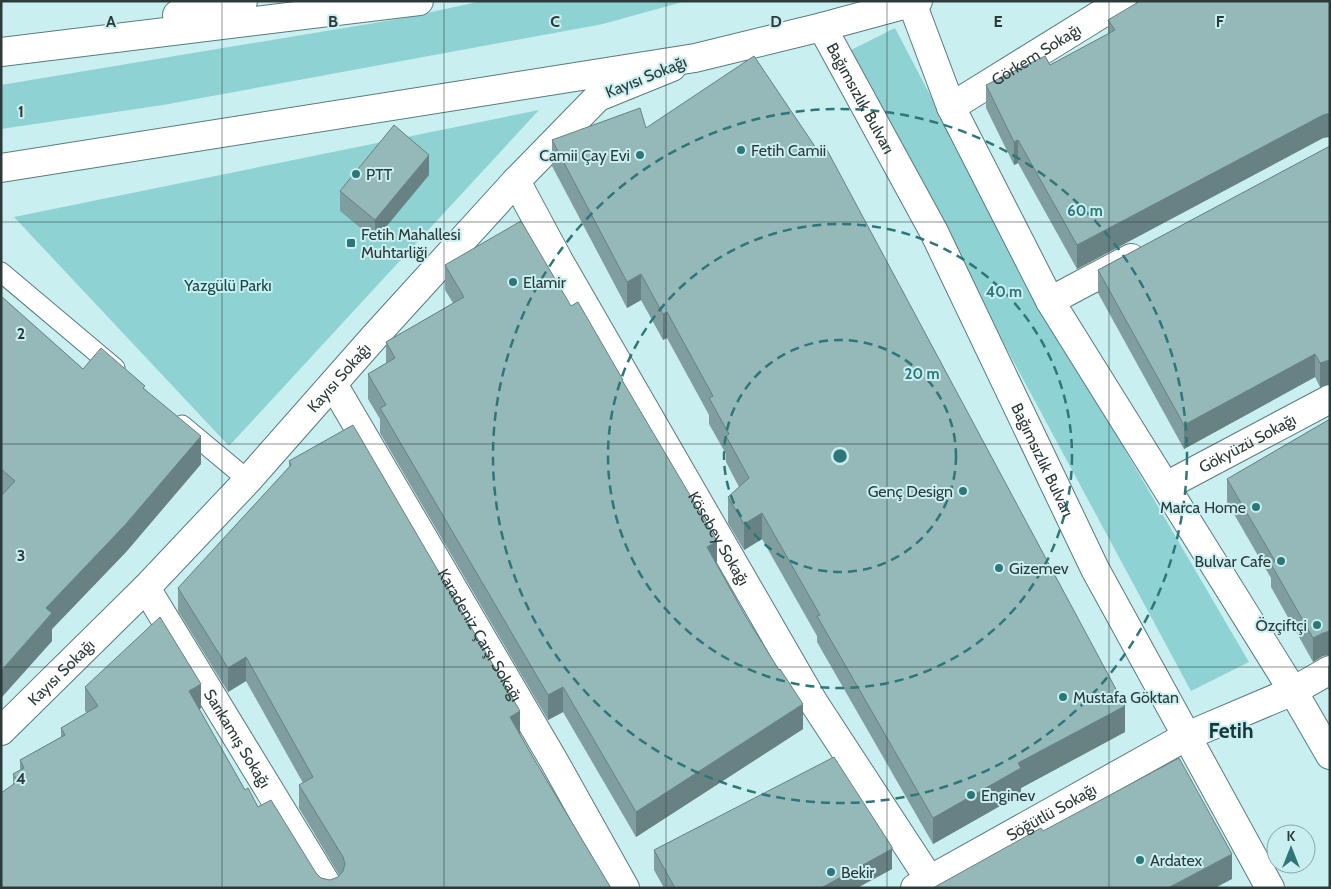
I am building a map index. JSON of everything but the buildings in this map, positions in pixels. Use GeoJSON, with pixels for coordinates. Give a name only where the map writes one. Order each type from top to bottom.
{"type":"FeatureCollection","features":[{"type":"Feature","properties":{"kind":"main road"},"geometry":{"type":"LineString","coordinates":[[1,51],[243,1]]}},
{"type":"Feature","properties":{"kind":"main road"},"geometry":{"type":"LineString","coordinates":[[1,51],[419,1]]}},
{"type":"Feature","properties":{"kind":"main road","name":"Görkem Sokağı"},"geometry":{"type":"LineString","coordinates":[[950,107],[1122,1]]}},
{"type":"Feature","properties":{"kind":"main road"},"geometry":{"type":"LineString","coordinates":[[1,168],[695,58],[915,2],[950,107],[1050,301],[1294,691],[1330,755]]}},
{"type":"Feature","properties":{"kind":"main road","name":"Bağımsızlık Bulvarı"},"geometry":{"type":"LineString","coordinates":[[822,27],[934,232],[1095,568],[1270,888]]}},
{"type":"Feature","properties":{"kind":"main road","name":"Kayısı Sokağı"},"geometry":{"type":"LineString","coordinates":[[2,729],[146,588],[248,480],[516,181],[598,97],[695,58]]}},
{"type":"Feature","properties":{"kind":"main road","name":"Kösebey Sokağı"},"geometry":{"type":"LineString","coordinates":[[516,181],[559,260],[814,703],[927,885]]}},
{"type":"Feature","properties":{"kind":"main road"},"geometry":{"type":"LineString","coordinates":[[1050,301],[1155,245]]}},
{"type":"Feature","properties":{"kind":"main road","name":"Karadeniz Çarşı Sokağı"},"geometry":{"type":"LineString","coordinates":[[333,384],[554,761],[625,888]]}},
{"type":"Feature","properties":{"kind":"main road","name":"Gökyüzü Sokağı"},"geometry":{"type":"LineString","coordinates":[[1166,486],[1330,399]]}},
{"type":"Feature","properties":{"kind":"main road","name":"Sarıkamış Sokağı"},"geometry":{"type":"LineString","coordinates":[[146,588],[329,888]]}},
{"type":"Feature","properties":{"kind":"main road","name":"Söğütlü Sokağı"},"geometry":{"type":"LineString","coordinates":[[927,885],[1187,736],[1294,691],[1330,670]]}},
{"type":"Feature","properties":{"kind":"lane"},"geometry":{"type":"LineString","coordinates":[[1,272],[128,379]]}},
{"type":"Feature","properties":{"kind":"lane"},"geometry":{"type":"LineString","coordinates":[[166,411],[248,480]]}},
{"type":"Feature","properties":{"kind":"green space"},"geometry":{"type":"Polygon","coordinates":[[[482,1],[686,1],[603,24],[163,105],[1,129],[1,85],[404,18],[482,1]]]}},
{"type":"Feature","properties":{"kind":"green space"},"geometry":{"type":"Polygon","coordinates":[[[895,28],[1039,303],[1249,662],[1191,691],[847,52],[895,28]]]}},
{"type":"Feature","properties":{"kind":"green space","name":"Yazgülü Parkı"},"geometry":{"type":"Polygon","coordinates":[[[539,110],[229,446],[14,217],[539,110]]]}},
{"type":"Feature","properties":{"kind":"place","name":"Fetih Camii"},"geometry":{"type":"Point","coordinates":[741,150]}},
{"type":"Feature","properties":{"kind":"place","name":"Camii Çay Evi"},"geometry":{"type":"Point","coordinates":[640,155]}},
{"type":"Feature","properties":{"kind":"place","name":"PTT"},"geometry":{"type":"Point","coordinates":[356,174]}},
{"type":"Feature","properties":{"kind":"place","name":"Fetih Mahallesi Muhtarliği"},"geometry":{"type":"Point","coordinates":[351,243]}},
{"type":"Feature","properties":{"kind":"place","name":"Elamir"},"geometry":{"type":"Point","coordinates":[513,282]}},
{"type":"Feature","properties":{"kind":"place","name":"Genç Design"},"geometry":{"type":"Point","coordinates":[963,491]}},
{"type":"Feature","properties":{"kind":"place","name":"Marca Home"},"geometry":{"type":"Point","coordinates":[1256,507]}},
{"type":"Feature","properties":{"kind":"place","name":"Bulvar Cafe"},"geometry":{"type":"Point","coordinates":[1281,561]}},
{"type":"Feature","properties":{"kind":"place","name":"Gizemev"},"geometry":{"type":"Point","coordinates":[999,568]}},
{"type":"Feature","properties":{"kind":"place","name":"Özçiftçi"},"geometry":{"type":"Point","coordinates":[1317,625]}},
{"type":"Feature","properties":{"kind":"place","name":"Mustafa Göktan"},"geometry":{"type":"Point","coordinates":[1063,697]}},
{"type":"Feature","properties":{"kind":"place","name":"Enginev"},"geometry":{"type":"Point","coordinates":[971,795]}},
{"type":"Feature","properties":{"kind":"place","name":"Ardatex"},"geometry":{"type":"Point","coordinates":[1140,860]}},
{"type":"Feature","properties":{"kind":"place","name":"Bekir"},"geometry":{"type":"Point","coordinates":[831,872]}},
{"type":"Feature","properties":{"kind":"district","name":"Fetih"},"geometry":{"type":"Point","coordinates":[1231,730]}}]}
